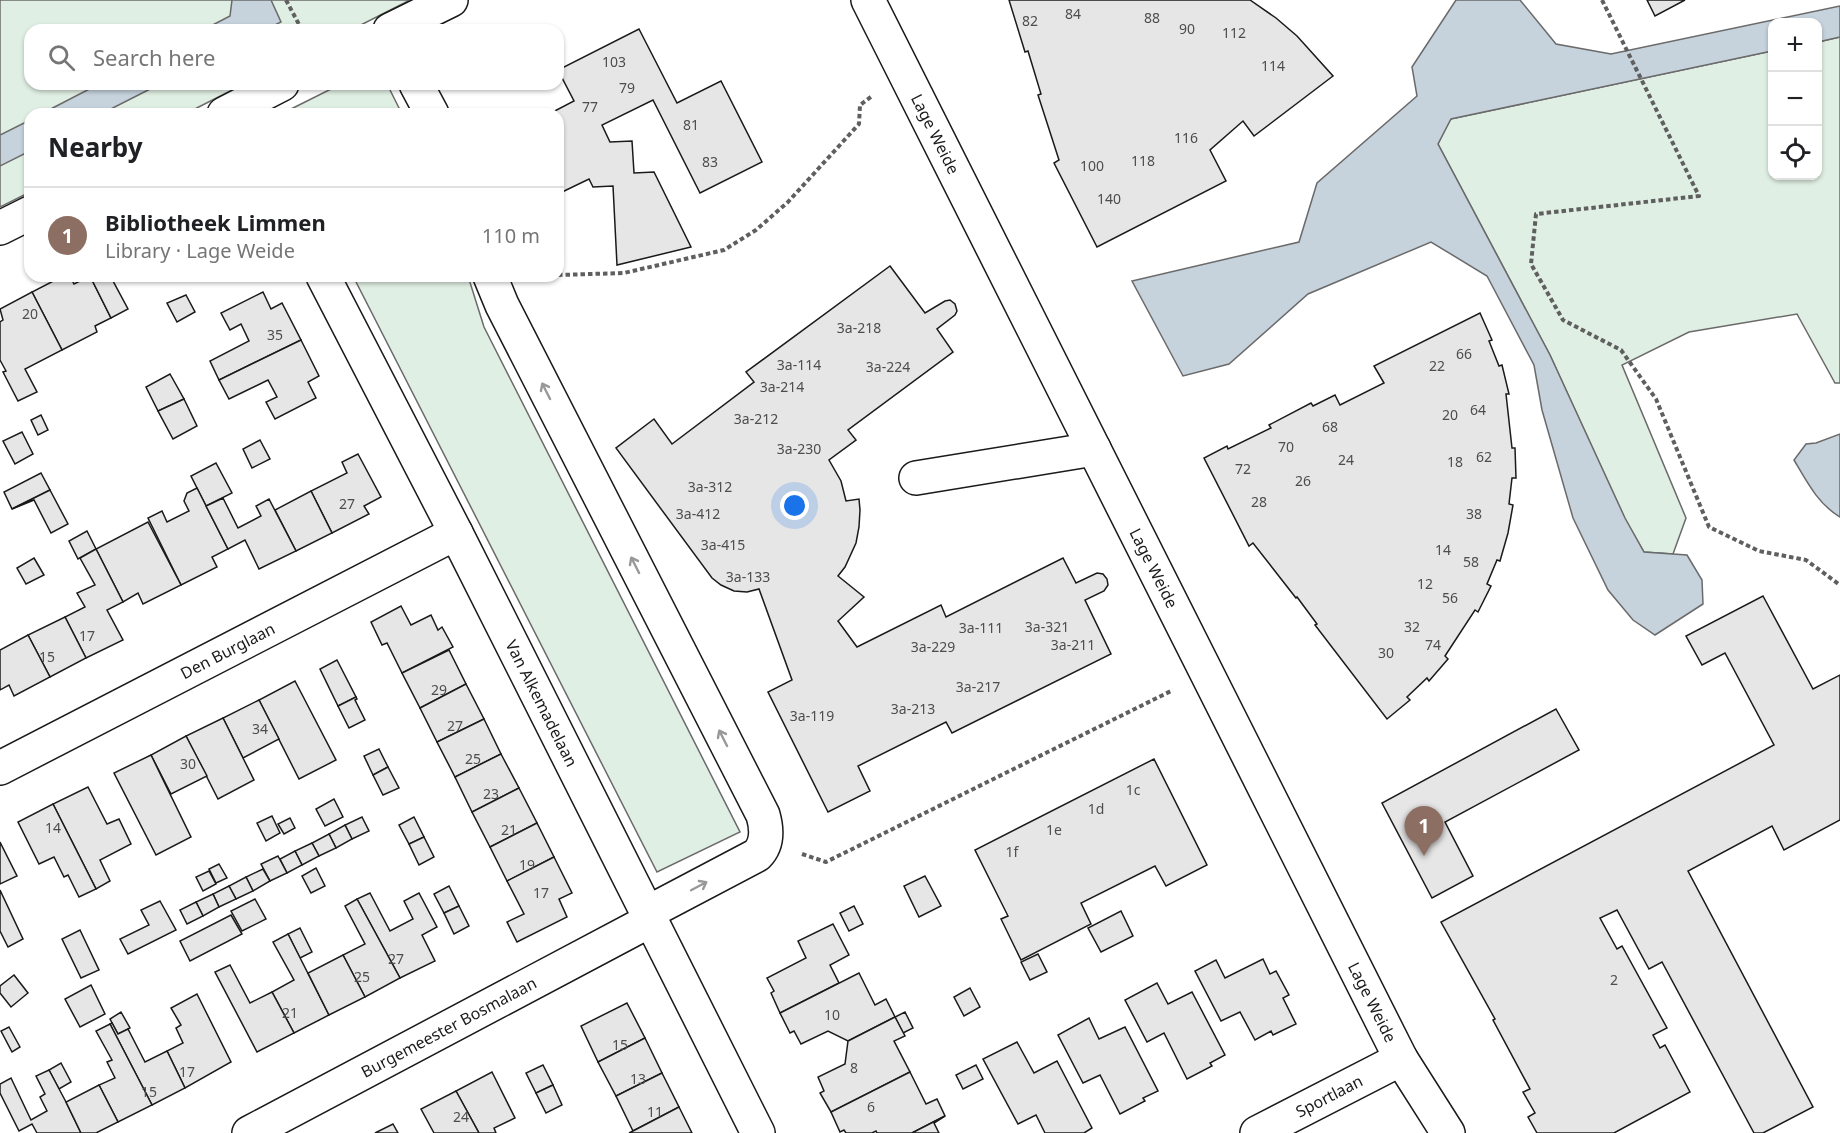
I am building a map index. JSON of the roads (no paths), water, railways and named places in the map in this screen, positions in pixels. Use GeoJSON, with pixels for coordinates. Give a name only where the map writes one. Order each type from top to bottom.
{"type":"FeatureCollection","features":[{"type":"Feature","properties":{"kind":"street"},"geometry":{"type":"LineString","coordinates":[[402,24],[451,0]]}},
{"type":"Feature","properties":{"kind":"street","name":"Lage Weide"},"geometry":{"type":"LineString","coordinates":[[867,0],[1401,1059],[1448,1133]]}},
{"type":"Feature","properties":{"kind":"street"},"geometry":{"type":"LineString","coordinates":[[240,108],[272,90]]}},
{"type":"Feature","properties":{"kind":"street"},"geometry":{"type":"LineString","coordinates":[[419,90],[429,108]]}},
{"type":"Feature","properties":{"kind":"street"},"geometry":{"type":"LineString","coordinates":[[0,228],[24,216]]}},
{"type":"Feature","properties":{"kind":"street","name":"Van Alkemadelaan"},"geometry":{"type":"LineString","coordinates":[[325,282],[456,533],[758,1133]]}},
{"type":"Feature","properties":{"kind":"street","name":"Burgemeester Bosmalaan"},"geometry":{"type":"LineString","coordinates":[[249,1133],[649,917],[757,855],[764,843],[763,815],[502,305],[492,282]]}},
{"type":"Feature","properties":{"kind":"street"},"geometry":{"type":"LineString","coordinates":[[916,478],[1094,449]]}},
{"type":"Feature","properties":{"kind":"street","name":"Den Burglaan"},"geometry":{"type":"LineString","coordinates":[[0,768],[456,533]]}},
{"type":"Feature","properties":{"kind":"street","name":"Sportlaan"},"geometry":{"type":"LineString","coordinates":[[1257,1133],[1401,1059]]}},
{"type":"Feature","properties":{"kind":"place","name":"Bibliotheek Limmen"},"geometry":{"type":"Point","coordinates":[1424,856]}}]}
